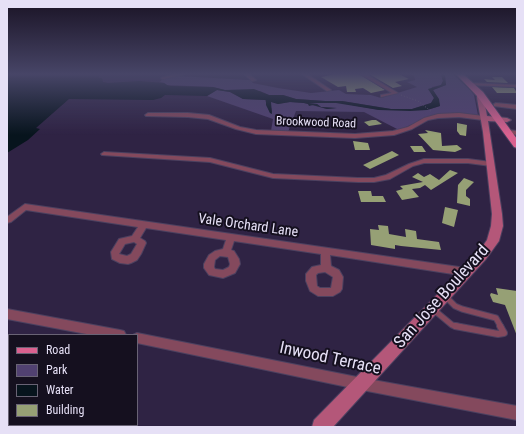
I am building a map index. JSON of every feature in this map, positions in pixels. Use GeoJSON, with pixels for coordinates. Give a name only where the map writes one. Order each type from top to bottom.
{"type":"FeatureCollection","features":[{"type":"Feature","properties":{"kind":"main road"},"geometry":{"type":"LineString","coordinates":[[480,94],[493,106]]}},
{"type":"Feature","properties":{"kind":"main road"},"geometry":{"type":"LineString","coordinates":[[483,94],[514,133],[517,145]]}},
{"type":"Feature","properties":{"kind":"street"},"geometry":{"type":"LineString","coordinates":[[383,96],[391,94]]}},
{"type":"Feature","properties":{"kind":"street","name":"San Jose Boulevard"},"geometry":{"type":"LineString","coordinates":[[321,427],[445,295],[493,241],[497,226],[487,132],[482,114],[480,94]]}},
{"type":"Feature","properties":{"kind":"street"},"geometry":{"type":"LineString","coordinates":[[482,114],[493,106],[517,107]]}},
{"type":"Feature","properties":{"kind":"street"},"geometry":{"type":"LineString","coordinates":[[482,114],[503,119]]}},
{"type":"Feature","properties":{"kind":"street","name":"Brookwood Road"},"geometry":{"type":"LineString","coordinates":[[148,115],[188,115],[209,118],[238,128],[256,132],[355,136],[394,133],[410,128],[426,119],[438,116],[482,114]]}},
{"type":"Feature","properties":{"kind":"street"},"geometry":{"type":"LineString","coordinates":[[104,154],[210,160],[273,176],[358,180],[374,180],[388,177],[411,165],[424,162],[468,162],[491,164]]}},
{"type":"Feature","properties":{"kind":"street","name":"Vale Orchard Lane"},"geometry":{"type":"LineString","coordinates":[[8,220],[25,207],[466,272]]}},
{"type":"Feature","properties":{"kind":"street"},"geometry":{"type":"LineString","coordinates":[[135,239],[144,224]]}},
{"type":"Feature","properties":{"kind":"street"},"geometry":{"type":"LineString","coordinates":[[226,252],[231,237]]}},
{"type":"Feature","properties":{"kind":"street"},"geometry":{"type":"LineString","coordinates":[[325,251],[326,268]]}},
{"type":"Feature","properties":{"kind":"street"},"geometry":{"type":"LineString","coordinates":[[7,314],[115,334]]}},
{"type":"Feature","properties":{"kind":"street","name":"Inwood Terrace"},"geometry":{"type":"LineString","coordinates":[[138,338],[362,384],[517,413]]}},
{"type":"Feature","properties":{"kind":"lane"},"geometry":{"type":"LineString","coordinates":[[432,309],[452,325],[498,334],[504,333],[496,318],[455,306],[445,295]]}},
{"type":"Feature","properties":{"kind":"path"},"geometry":{"type":"LineString","coordinates":[[399,94],[418,101],[428,110]]}},
{"type":"Feature","properties":{"kind":"green space"},"geometry":{"type":"Polygon","coordinates":[[[210,94],[234,94],[243,99],[265,100],[270,113],[272,112],[270,102],[278,104],[290,102],[304,103],[327,109],[336,108],[321,107],[317,104],[307,103],[341,103],[379,110],[427,110],[440,106],[435,94],[473,94],[478,115],[434,115],[399,130],[364,112],[296,111],[288,132],[271,131],[273,119],[207,96],[210,94]]]}},
{"type":"Feature","properties":{"kind":"green space"},"geometry":{"type":"Polygon","coordinates":[[[267,94],[352,94],[371,95],[381,98],[393,94],[432,94],[434,98],[431,103],[412,109],[391,109],[342,101],[296,99],[283,95],[267,94]]]}},
{"type":"Feature","properties":{"kind":"water"},"geometry":{"type":"Polygon","coordinates":[[[7,94],[210,94],[207,96],[165,95],[161,98],[153,100],[69,99],[36,128],[40,129],[28,140],[7,153],[7,94]]]}},
{"type":"Feature","properties":{"kind":"water"},"geometry":{"type":"Polygon","coordinates":[[[234,94],[283,95],[296,99],[342,101],[391,109],[412,109],[431,103],[434,98],[432,94],[436,94],[439,99],[440,106],[427,110],[410,111],[379,110],[336,103],[308,103],[317,104],[321,107],[337,108],[327,109],[313,105],[309,106],[308,104],[304,103],[290,102],[278,104],[271,102],[272,114],[266,105],[266,100],[243,99],[234,94]]]}},
{"type":"Feature","properties":{"kind":"building"},"geometry":{"type":"Polygon","coordinates":[[[376,120],[382,124],[369,126],[364,122],[376,120]]]}},
{"type":"Feature","properties":{"kind":"building"},"geometry":{"type":"Polygon","coordinates":[[[457,123],[467,125],[466,136],[460,135],[457,131],[457,123]]]}},
{"type":"Feature","properties":{"kind":"building"},"geometry":{"type":"Polygon","coordinates":[[[425,130],[441,133],[442,146],[457,145],[462,149],[455,152],[433,150],[418,134],[428,133],[425,130]]]}},
{"type":"Feature","properties":{"kind":"building"},"geometry":{"type":"Polygon","coordinates":[[[353,141],[368,143],[370,150],[355,150],[353,141]]]}},
{"type":"Feature","properties":{"kind":"building"},"geometry":{"type":"Polygon","coordinates":[[[410,146],[422,146],[426,152],[414,152],[410,146]]]}},
{"type":"Feature","properties":{"kind":"building"},"geometry":{"type":"Polygon","coordinates":[[[392,151],[399,155],[370,169],[363,165],[392,151]]]}},
{"type":"Feature","properties":{"kind":"building"},"geometry":{"type":"Polygon","coordinates":[[[450,170],[458,173],[431,190],[425,185],[420,188],[412,189],[419,197],[402,200],[396,191],[403,189],[400,186],[423,182],[412,177],[418,173],[424,177],[430,174],[439,180],[450,170]]]}},
{"type":"Feature","properties":{"kind":"building"},"geometry":{"type":"Polygon","coordinates":[[[464,178],[474,182],[466,190],[466,196],[470,199],[470,206],[457,203],[458,185],[464,178]]]}},
{"type":"Feature","properties":{"kind":"building"},"geometry":{"type":"Polygon","coordinates":[[[358,191],[371,191],[372,196],[383,196],[386,202],[361,202],[358,191]]]}},
{"type":"Feature","properties":{"kind":"building"},"geometry":{"type":"Polygon","coordinates":[[[445,207],[458,210],[454,227],[442,223],[445,207]]]}},
{"type":"Feature","properties":{"kind":"building"},"geometry":{"type":"Polygon","coordinates":[[[378,225],[388,226],[389,234],[406,237],[405,229],[416,231],[417,239],[439,242],[441,250],[395,245],[395,249],[371,245],[370,229],[379,230],[378,225]]]}},
{"type":"Feature","properties":{"kind":"building"},"geometry":{"type":"Polygon","coordinates":[[[496,288],[517,291],[517,336],[505,305],[493,302],[490,295],[491,293],[498,295],[496,288]]]}}]}
